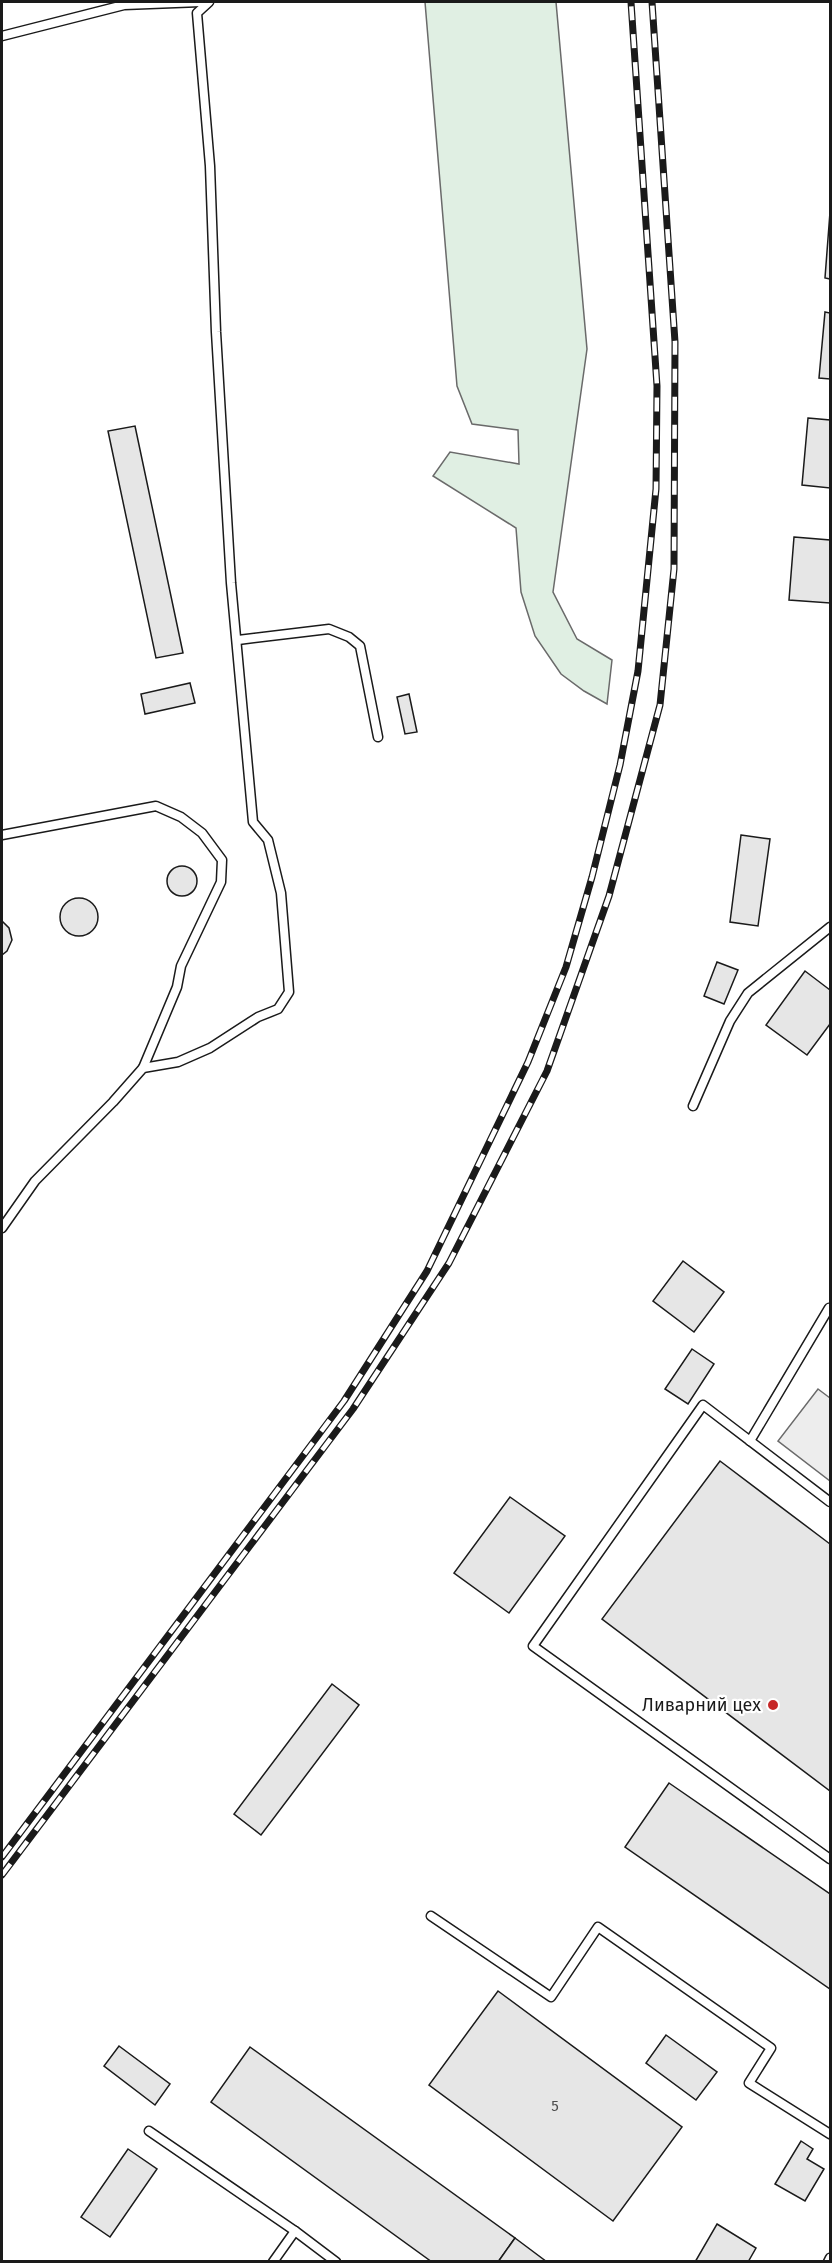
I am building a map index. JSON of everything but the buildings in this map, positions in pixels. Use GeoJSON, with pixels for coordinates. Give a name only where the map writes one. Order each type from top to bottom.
{"type":"FeatureCollection","features":[{"type":"Feature","properties":{"kind":"lane"},"geometry":{"type":"LineString","coordinates":[[2,36],[124,5],[201,2]]}},
{"type":"Feature","properties":{"kind":"lane"},"geometry":{"type":"LineString","coordinates":[[143,1068],[178,1062],[210,1048],[258,1017],[278,1010],[289,992],[281,893],[268,840],[253,822],[230,572],[216,332],[210,166],[197,13],[209,2]]}},
{"type":"Feature","properties":{"kind":"lane"},"geometry":{"type":"LineString","coordinates":[[238,640],[329,629],[349,637],[360,646],[378,737]]}},
{"type":"Feature","properties":{"kind":"lane"},"geometry":{"type":"LineString","coordinates":[[2,835],[156,806],[180,817],[202,833],[222,860],[221,882],[181,966],[177,987],[143,1068],[35,1181],[2,1228]]}},
{"type":"Feature","properties":{"kind":"lane"},"geometry":{"type":"LineString","coordinates":[[693,1107],[730,1021],[748,993],[831,927]]}},
{"type":"Feature","properties":{"kind":"lane"},"geometry":{"type":"LineString","coordinates":[[750,1441],[830,1308]]}},
{"type":"Feature","properties":{"kind":"lane"},"geometry":{"type":"LineString","coordinates":[[831,1502],[703,1405],[533,1646],[831,1859]]}},
{"type":"Feature","properties":{"kind":"lane"},"geometry":{"type":"LineString","coordinates":[[431,1916],[550,1996],[598,1927],[771,2048],[748,2083],[831,2134]]}},
{"type":"Feature","properties":{"kind":"lane"},"geometry":{"type":"LineString","coordinates":[[149,2131],[295,2230],[336,2262]]}},
{"type":"Feature","properties":{"kind":"lane"},"geometry":{"type":"LineString","coordinates":[[273,2262],[295,2230]]}},
{"type":"Feature","properties":{"kind":"green space"},"geometry":{"type":"Polygon","coordinates":[[[425,2],[556,2],[587,349],[553,592],[577,639],[612,660],[607,704],[561,674],[535,636],[521,592],[516,528],[433,476],[450,452],[519,464],[518,430],[472,424],[457,386],[425,2]]]}},
{"type":"Feature","properties":{"kind":"shaded area"},"geometry":{"type":"Polygon","coordinates":[[[818,1389],[830,1398],[830,1481],[778,1441],[818,1389]]]}},
{"type":"Feature","properties":{"kind":"railway"},"geometry":{"type":"LineString","coordinates":[[2,1857],[344,1401],[427,1271],[528,1062],[566,967],[592,877],[620,765],[638,671],[656,489],[657,386],[631,2]]}},
{"type":"Feature","properties":{"kind":"railway"},"geometry":{"type":"LineString","coordinates":[[2,1875],[353,1409],[449,1263],[547,1071],[609,896],[660,705],[674,569],[675,342],[652,2]]}},
{"type":"Feature","properties":{"kind":"place","name":"Ливарний цех"},"geometry":{"type":"Point","coordinates":[773,1705]}}]}
